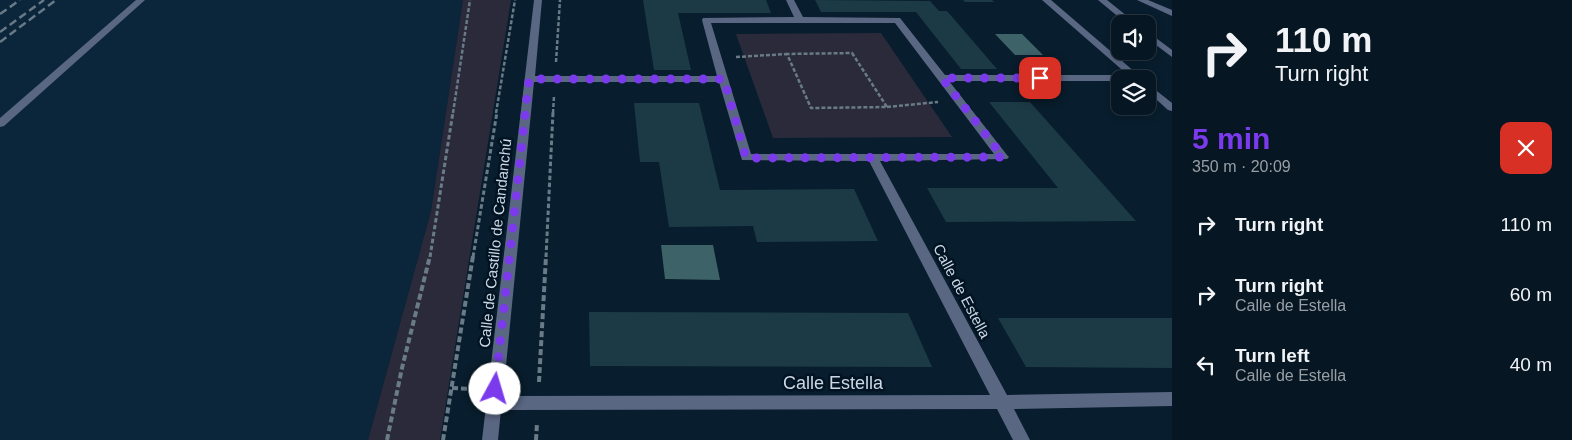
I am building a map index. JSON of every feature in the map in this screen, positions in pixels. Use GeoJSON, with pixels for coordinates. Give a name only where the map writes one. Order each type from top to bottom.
{"type":"FeatureCollection","features":[{"type":"Feature","properties":{"kind":"street"},"geometry":{"type":"LineString","coordinates":[[0,124],[141,0]]}},
{"type":"Feature","properties":{"kind":"street","name":"Calle de Castillo de Candanchú"},"geometry":{"type":"LineString","coordinates":[[490,440],[538,0]]}},
{"type":"Feature","properties":{"kind":"street"},"geometry":{"type":"LineString","coordinates":[[790,0],[800,20]]}},
{"type":"Feature","properties":{"kind":"street"},"geometry":{"type":"LineString","coordinates":[[1046,0],[1129,70]]}},
{"type":"Feature","properties":{"kind":"street"},"geometry":{"type":"LineString","coordinates":[[1102,0],[1121,15]]}},
{"type":"Feature","properties":{"kind":"street"},"geometry":{"type":"LineString","coordinates":[[1141,0],[1172,13]]}},
{"type":"Feature","properties":{"kind":"street"},"geometry":{"type":"LineString","coordinates":[[706,20],[897,20],[942,78],[1003,157],[746,158],[706,20]]}},
{"type":"Feature","properties":{"kind":"street"},"geometry":{"type":"LineString","coordinates":[[1156,41],[1172,54]]}},
{"type":"Feature","properties":{"kind":"street"},"geometry":{"type":"LineString","coordinates":[[942,78],[1111,78]]}},
{"type":"Feature","properties":{"kind":"street"},"geometry":{"type":"LineString","coordinates":[[529,79],[724,79]]}},
{"type":"Feature","properties":{"kind":"street"},"geometry":{"type":"LineString","coordinates":[[1156,94],[1172,108]]}},
{"type":"Feature","properties":{"kind":"street","name":"Calle de Estella"},"geometry":{"type":"LineString","coordinates":[[873,158],[1022,440]]}},
{"type":"Feature","properties":{"kind":"street","name":"Calle Estella"},"geometry":{"type":"LineString","coordinates":[[494,404],[1002,402],[1172,399]]}},
{"type":"Feature","properties":{"kind":"path"},"geometry":{"type":"LineString","coordinates":[[387,440],[399,378],[429,262],[441,196],[446,148],[470,0]]}},
{"type":"Feature","properties":{"kind":"path"},"geometry":{"type":"LineString","coordinates":[[443,440],[515,0]]}},
{"type":"Feature","properties":{"kind":"path"},"geometry":{"type":"LineString","coordinates":[[556,68],[560,0]]}},
{"type":"Feature","properties":{"kind":"path"},"geometry":{"type":"LineString","coordinates":[[733,57],[852,53],[887,107]]}},
{"type":"Feature","properties":{"kind":"path"},"geometry":{"type":"LineString","coordinates":[[788,54],[811,108],[887,107],[938,102]]}},
{"type":"Feature","properties":{"kind":"path"},"geometry":{"type":"LineString","coordinates":[[542,340],[555,89]]}},
{"type":"Feature","properties":{"kind":"shaded area"},"geometry":{"type":"Polygon","coordinates":[[[0,0],[463,0],[431,211],[368,440],[0,440],[0,0]]]}},
{"type":"Feature","properties":{"kind":"shaded area"},"geometry":{"type":"Polygon","coordinates":[[[463,0],[511,0],[440,440],[368,440],[431,211],[463,0]]]}},
{"type":"Feature","properties":{"kind":"shaded area"},"geometry":{"type":"Polygon","coordinates":[[[881,33],[952,137],[773,138],[736,34],[881,33]]]}},
{"type":"Feature","properties":{"kind":"shaded area"},"geometry":{"type":"Polygon","coordinates":[[[995,34],[1022,34],[1043,55],[1015,55],[995,34]]]}},
{"type":"Feature","properties":{"kind":"shaded area"},"geometry":{"type":"Polygon","coordinates":[[[661,245],[713,245],[720,280],[665,279],[661,245]]]}},
{"type":"Feature","properties":{"kind":"building"},"geometry":{"type":"Polygon","coordinates":[[[643,0],[766,0],[771,13],[678,13],[691,70],[654,70],[643,0]]]}},
{"type":"Feature","properties":{"kind":"building"},"geometry":{"type":"Polygon","coordinates":[[[815,0],[930,1],[939,11],[947,11],[997,69],[961,69],[916,12],[821,12],[815,0]]]}},
{"type":"Feature","properties":{"kind":"building"},"geometry":{"type":"Polygon","coordinates":[[[963,0],[992,0],[994,2],[965,2],[963,0]]]}},
{"type":"Feature","properties":{"kind":"building"},"geometry":{"type":"Polygon","coordinates":[[[989,102],[1030,102],[1136,221],[946,222],[927,188],[1058,188],[989,102]]]}},
{"type":"Feature","properties":{"kind":"building"},"geometry":{"type":"Polygon","coordinates":[[[634,103],[699,103],[720,190],[854,189],[878,241],[757,242],[753,226],[669,227],[659,162],[640,162],[634,103]]]}},
{"type":"Feature","properties":{"kind":"building"},"geometry":{"type":"Polygon","coordinates":[[[589,312],[908,313],[932,367],[590,366],[589,312]]]}},
{"type":"Feature","properties":{"kind":"building"},"geometry":{"type":"Polygon","coordinates":[[[998,318],[1172,318],[1172,368],[1026,367],[998,318]]]}},
{"type":"Feature","properties":{"kind":"railway"},"geometry":{"type":"LineString","coordinates":[[0,14],[20,0]]}},
{"type":"Feature","properties":{"kind":"railway"},"geometry":{"type":"LineString","coordinates":[[0,32],[44,0]]}},
{"type":"Feature","properties":{"kind":"railway"},"geometry":{"type":"LineString","coordinates":[[0,42],[56,0]]}},
{"type":"Feature","properties":{"kind":"route"},"geometry":{"type":"LineString","coordinates":[[495,389],[529,79],[724,79],[746,158],[873,158],[1003,157],[942,78],[1040,78]]}}]}
